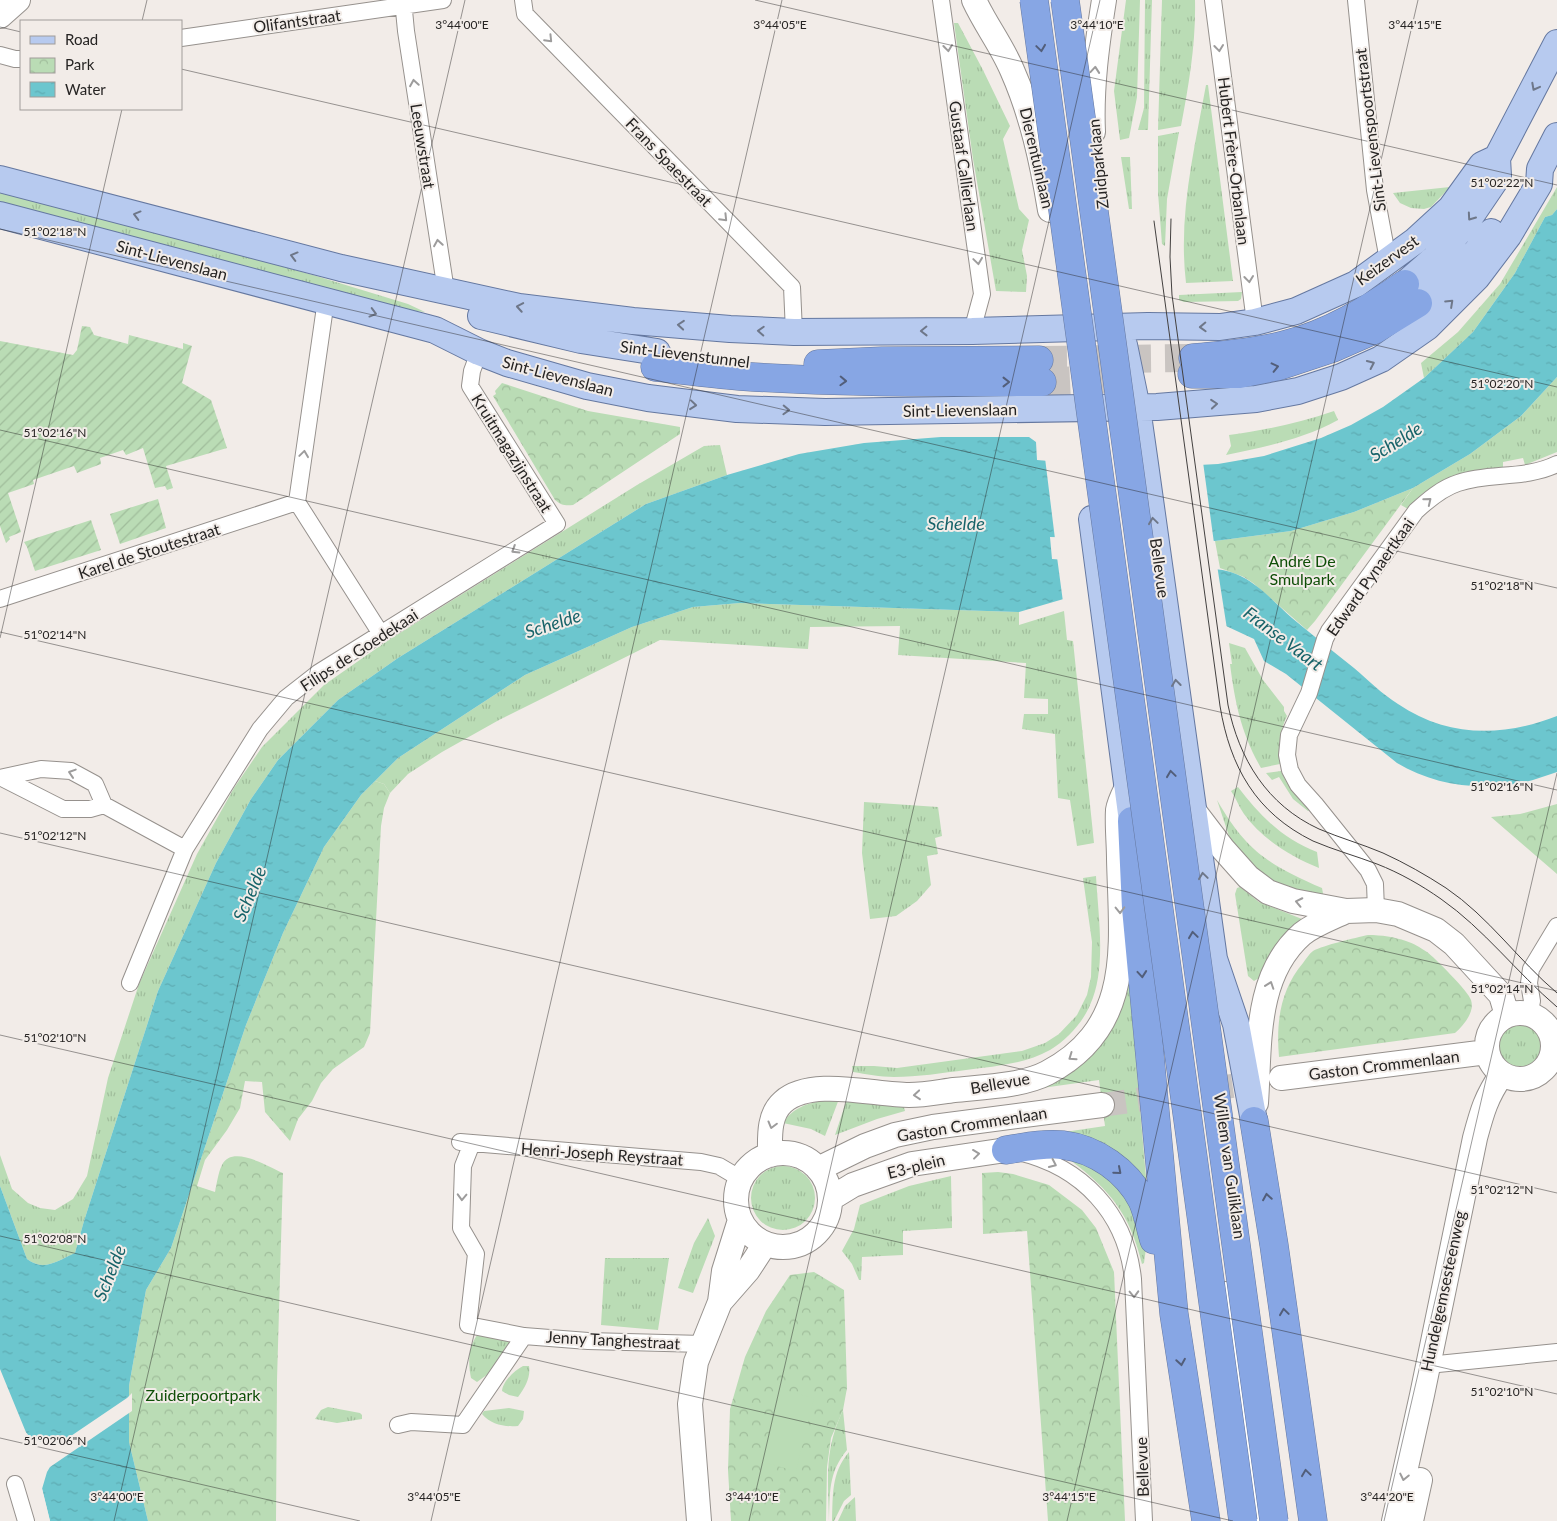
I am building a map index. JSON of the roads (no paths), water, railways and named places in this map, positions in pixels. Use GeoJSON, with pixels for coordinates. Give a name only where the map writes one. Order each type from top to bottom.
{"type":"FeatureCollection","features":[{"type":"Feature","properties":{"kind":"highway"},"geometry":{"type":"LineString","coordinates":[[1034,0],[1243,1521]]}},
{"type":"Feature","properties":{"kind":"highway"},"geometry":{"type":"LineString","coordinates":[[1065,0],[1274,1521]]}},
{"type":"Feature","properties":{"kind":"highway"},"geometry":{"type":"LineString","coordinates":[[1191,366],[1239,374],[1279,366],[1333,348],[1374,330],[1412,294]]}},
{"type":"Feature","properties":{"kind":"highway","name":"Sint-Lievenstunnel"},"geometry":{"type":"LineString","coordinates":[[656,359],[795,365],[882,361],[1041,371]]}},
{"type":"Feature","properties":{"kind":"highway"},"geometry":{"type":"LineString","coordinates":[[1132,821],[1136,908],[1174,1314],[1206,1521]]}},
{"type":"Feature","properties":{"kind":"highway"},"geometry":{"type":"LineString","coordinates":[[1254,1121],[1274,1245],[1313,1521]]}},
{"type":"Feature","properties":{"kind":"highway"},"geometry":{"type":"LineString","coordinates":[[1006,1150],[1041,1145],[1063,1145],[1086,1150],[1120,1171],[1142,1199],[1174,1314]]}},
{"type":"Feature","properties":{"kind":"main road"},"geometry":{"type":"LineString","coordinates":[[0,16],[18,0]]}},
{"type":"Feature","properties":{"kind":"main road","name":"Dierentuinlaan"},"geometry":{"type":"LineString","coordinates":[[974,0],[1012,69],[1028,109],[1045,180],[1066,328]]}},
{"type":"Feature","properties":{"kind":"main road","name":"Zuidparklaan"},"geometry":{"type":"LineString","coordinates":[[1104,0],[1095,68],[1092,112],[1093,141],[1120,327]]}},
{"type":"Feature","properties":{"kind":"main road","name":"Keizervest"},"geometry":{"type":"LineString","coordinates":[[1120,327],[1220,327],[1255,322],[1296,311],[1356,284],[1415,241],[1451,208],[1482,165],[1497,158],[1557,43]]}},
{"type":"Feature","properties":{"kind":"main road"},"geometry":{"type":"LineString","coordinates":[[1137,408],[1214,404],[1298,391],[1342,377],[1381,359],[1427,326],[1477,278],[1508,236],[1539,184],[1540,169],[1557,136]]}},
{"type":"Feature","properties":{"kind":"main road"},"geometry":{"type":"LineString","coordinates":[[1412,294],[1435,258],[1464,226],[1498,176],[1497,158]]}},
{"type":"Feature","properties":{"kind":"main road"},"geometry":{"type":"LineString","coordinates":[[1412,294],[1476,252],[1506,212],[1526,179],[1540,169]]}},
{"type":"Feature","properties":{"kind":"main road"},"geometry":{"type":"LineString","coordinates":[[0,179],[341,268],[519,307],[562,313],[730,330],[794,332],[972,331],[1120,327]]}},
{"type":"Feature","properties":{"kind":"main road","name":"Sint-Lievenslaan"},"geometry":{"type":"LineString","coordinates":[[0,215],[435,330],[478,352],[507,363],[587,386],[648,398],[737,409],[825,412],[1137,408]]}},
{"type":"Feature","properties":{"kind":"main road","name":"Sint-Lievenstunnel"},"geometry":{"type":"LineString","coordinates":[[341,268],[410,296],[505,322],[656,359]]}},
{"type":"Feature","properties":{"kind":"main road","name":"Bellevue"},"geometry":{"type":"LineString","coordinates":[[1120,327],[1142,439],[1194,811]]}},
{"type":"Feature","properties":{"kind":"main road"},"geometry":{"type":"LineString","coordinates":[[1066,328],[1132,821]]}},
{"type":"Feature","properties":{"kind":"main road","name":"Sint-Lievenstunnel"},"geometry":{"type":"LineString","coordinates":[[435,330],[470,330],[537,345],[656,359]]}},
{"type":"Feature","properties":{"kind":"main road","name":"Bellevue"},"geometry":{"type":"LineString","coordinates":[[770,1155],[770,1128],[772,1120],[782,1102],[794,1096],[816,1089],[839,1088],[890,1095],[912,1095],[1022,1081],[1046,1074],[1077,1054],[1096,1034],[1110,1008],[1119,977],[1118,808],[1128,784]]}},
{"type":"Feature","properties":{"kind":"main road"},"geometry":{"type":"LineString","coordinates":[[1194,811],[1223,849],[1248,877],[1268,892],[1293,901],[1346,912],[1376,910],[1398,914],[1417,920],[1436,930],[1454,944],[1518,1015],[1543,1022],[1555,1041],[1549,1061],[1539,1074],[1516,1080],[1494,1068],[1487,1052],[1488,1037],[1490,1030],[1495,1024],[1518,1015]]}},
{"type":"Feature","properties":{"kind":"main road","name":"Willem van Guliklaan"},"geometry":{"type":"LineString","coordinates":[[1194,811],[1214,959],[1210,1032],[1264,1392],[1286,1521]]}},
{"type":"Feature","properties":{"kind":"main road","name":"Willem van Guliklaan"},"geometry":{"type":"LineString","coordinates":[[1132,821],[1154,845],[1261,1521]]}},
{"type":"Feature","properties":{"kind":"main road"},"geometry":{"type":"LineString","coordinates":[[1254,1121],[1262,1010],[1270,980],[1287,950],[1303,933],[1346,912]]}},
{"type":"Feature","properties":{"kind":"main road"},"geometry":{"type":"LineString","coordinates":[[1214,959],[1236,1024],[1254,1121]]}},
{"type":"Feature","properties":{"kind":"main road","name":"Gaston Crommenlaan"},"geometry":{"type":"LineString","coordinates":[[1281,1078],[1487,1052]]}},
{"type":"Feature","properties":{"kind":"main road","name":"Hundelgemsesteenweg"},"geometry":{"type":"LineString","coordinates":[[1394,1521],[1422,1395],[1474,1138],[1485,1101],[1490,1090],[1502,1074]]}},
{"type":"Feature","properties":{"kind":"main road","name":"Gaston Crommenlaan"},"geometry":{"type":"LineString","coordinates":[[818,1168],[865,1146],[895,1135],[933,1127],[1102,1105]]}},
{"type":"Feature","properties":{"kind":"main road","name":"E3-plein"},"geometry":{"type":"LineString","coordinates":[[830,1199],[854,1185],[912,1164],[938,1158],[1006,1150]]}},
{"type":"Feature","properties":{"kind":"main road"},"geometry":{"type":"LineString","coordinates":[[783,1153],[796,1155],[808,1160],[818,1168],[829,1188],[830,1199],[829,1212],[824,1224],[816,1235],[794,1246],[779,1247],[765,1244],[746,1230],[737,1210],[737,1189],[741,1179],[754,1163],[770,1155],[783,1153]]}},
{"type":"Feature","properties":{"kind":"main road"},"geometry":{"type":"LineString","coordinates":[[699,1521],[690,1404],[696,1362],[720,1302],[724,1272],[740,1220]]}},
{"type":"Feature","properties":{"kind":"main road"},"geometry":{"type":"LineString","coordinates":[[720,1302],[748,1270],[765,1244]]}},
{"type":"Feature","properties":{"kind":"main road","name":"Hundelgemsesteenweg"},"geometry":{"type":"LineString","coordinates":[[1411,1521],[1431,1426],[1422,1395]]}},
{"type":"Feature","properties":{"kind":"street","name":"Olifantstraat"},"geometry":{"type":"LineString","coordinates":[[182,38],[403,3],[443,0]]}},
{"type":"Feature","properties":{"kind":"street","name":"Frans Spaestraat"},"geometry":{"type":"LineString","coordinates":[[523,0],[525,14],[792,287],[794,332]]}},
{"type":"Feature","properties":{"kind":"street","name":"Gustaaf Callierlaan"},"geometry":{"type":"LineString","coordinates":[[941,0],[982,294],[972,331]]}},
{"type":"Feature","properties":{"kind":"street","name":"Hubert Frère-Orbanlaan"},"geometry":{"type":"LineString","coordinates":[[1213,0],[1255,322]]}},
{"type":"Feature","properties":{"kind":"street","name":"Sint-Lievenspoortstraat"},"geometry":{"type":"LineString","coordinates":[[1356,0],[1375,190],[1388,260]]}},
{"type":"Feature","properties":{"kind":"street","name":"Leeuwstraat"},"geometry":{"type":"LineString","coordinates":[[403,3],[446,291]]}},
{"type":"Feature","properties":{"kind":"street"},"geometry":{"type":"LineString","coordinates":[[0,55],[20,59]]}},
{"type":"Feature","properties":{"kind":"street"},"geometry":{"type":"LineString","coordinates":[[326,300],[297,502],[381,634]]}},
{"type":"Feature","properties":{"kind":"street","name":"Kruitmagazijnstraat"},"geometry":{"type":"LineString","coordinates":[[478,352],[470,386],[557,524]]}},
{"type":"Feature","properties":{"kind":"street","name":"Edward Pynaertkaai"},"geometry":{"type":"LineString","coordinates":[[1376,910],[1375,884],[1368,870],[1298,785],[1290,770],[1286,755],[1290,735],[1309,693],[1325,639],[1335,622],[1416,512],[1427,501],[1457,483],[1524,475],[1545,470],[1557,464]]}},
{"type":"Feature","properties":{"kind":"street","name":"Karel de Stoutestraat"},"geometry":{"type":"LineString","coordinates":[[0,599],[297,502]]}},
{"type":"Feature","properties":{"kind":"street","name":"Filips de Goedekaai"},"geometry":{"type":"LineString","coordinates":[[130,983],[185,850],[260,729],[286,698],[318,673],[557,524]]}},
{"type":"Feature","properties":{"kind":"street"},"geometry":{"type":"LineString","coordinates":[[1,778],[41,769],[71,771],[96,784],[104,805],[185,850]]}},
{"type":"Feature","properties":{"kind":"street"},"geometry":{"type":"LineString","coordinates":[[1,778],[63,809],[90,809],[104,805]]}},
{"type":"Feature","properties":{"kind":"street"},"geometry":{"type":"LineString","coordinates":[[1518,1015],[1532,1001],[1529,983],[1531,969],[1557,926]]}},
{"type":"Feature","properties":{"kind":"street","name":"Henri-Joseph Reystraat"},"geometry":{"type":"LineString","coordinates":[[466,1142],[702,1162],[718,1166],[741,1179]]}},
{"type":"Feature","properties":{"kind":"street","name":"Jenny Tanghestraat"},"geometry":{"type":"LineString","coordinates":[[466,1142],[463,1166],[461,1228],[476,1254],[468,1325],[524,1336],[618,1348],[703,1344]]}},
{"type":"Feature","properties":{"kind":"street","name":"Bellevue"},"geometry":{"type":"LineString","coordinates":[[1006,1150],[1043,1160],[1065,1170],[1083,1183],[1109,1211],[1128,1247],[1133,1279],[1144,1521]]}},
{"type":"Feature","properties":{"kind":"street","name":"Jenny Tanghestraat"},"geometry":{"type":"LineString","coordinates":[[398,1426],[411,1422],[463,1425],[524,1336]]}},
{"type":"Feature","properties":{"kind":"street"},"geometry":{"type":"LineString","coordinates":[[1428,1365],[1557,1352]]}},
{"type":"Feature","properties":{"kind":"street"},"geometry":{"type":"LineString","coordinates":[[15,1484],[26,1521]]}},
{"type":"Feature","properties":{"kind":"water","name":"Schelde"},"geometry":{"type":"Polygon","coordinates":[[[1557,209],[1557,377],[1521,416],[1470,454],[1413,488],[1354,512],[1291,531],[1215,541],[1050,537],[1052,559],[1191,569],[1216,569],[1236,574],[1259,588],[1386,696],[1417,715],[1436,723],[1476,731],[1496,730],[1516,728],[1557,716],[1557,772],[1525,782],[1473,786],[1441,781],[1411,771],[1397,763],[1286,674],[1264,661],[1254,639],[1168,599],[1067,598],[1019,612],[740,603],[693,607],[632,627],[525,675],[398,758],[361,795],[324,847],[283,933],[246,1025],[171,1248],[146,1290],[129,1386],[129,1442],[148,1521],[50,1521],[32,1447],[0,1369],[0,1186],[27,1259],[39,1265],[45,1265],[75,1253],[158,991],[216,863],[251,799],[278,760],[338,700],[398,658],[646,504],[727,475],[799,454],[864,443],[941,437],[1029,437],[1036,442],[1037,460],[1108,466],[1160,467],[1218,464],[1264,456],[1321,438],[1351,425],[1383,407],[1424,378],[1473,332],[1515,273],[1545,217],[1552,215],[1557,209]]]}},
{"type":"Feature","properties":{"kind":"tunnel"},"geometry":{"type":"LineString","coordinates":[[1039,360],[1190,358]]}},
{"type":"Feature","properties":{"kind":"tunnel"},"geometry":{"type":"LineString","coordinates":[[1042,382],[1140,377]]}},
{"type":"Feature","properties":{"kind":"tunnel"},"geometry":{"type":"LineString","coordinates":[[1102,1105],[1265,1081]]}},
{"type":"Feature","properties":{"kind":"tram line"},"geometry":{"type":"LineString","coordinates":[[1171,219],[1172,295],[1228,705],[1233,725],[1248,762],[1270,793],[1284,807],[1301,819],[1319,829],[1399,861],[1462,899],[1557,993]]}},
{"type":"Feature","properties":{"kind":"tram line"},"geometry":{"type":"LineString","coordinates":[[1154,221],[1220,706],[1231,749],[1239,768],[1261,802],[1293,830],[1313,841],[1394,871],[1441,899],[1486,937],[1557,1007]]}},
{"type":"Feature","properties":{"kind":"park label","name":"André De Smulpark"},"geometry":{"type":"Point","coordinates":[1302,570]}},
{"type":"Feature","properties":{"kind":"park label","name":"Zuiderpoortpark"},"geometry":{"type":"Point","coordinates":[203,1395]}},
{"type":"Feature","properties":{"kind":"water label","name":"Franse Vaart"},"geometry":{"type":"Point","coordinates":[1283,639]}}]}
